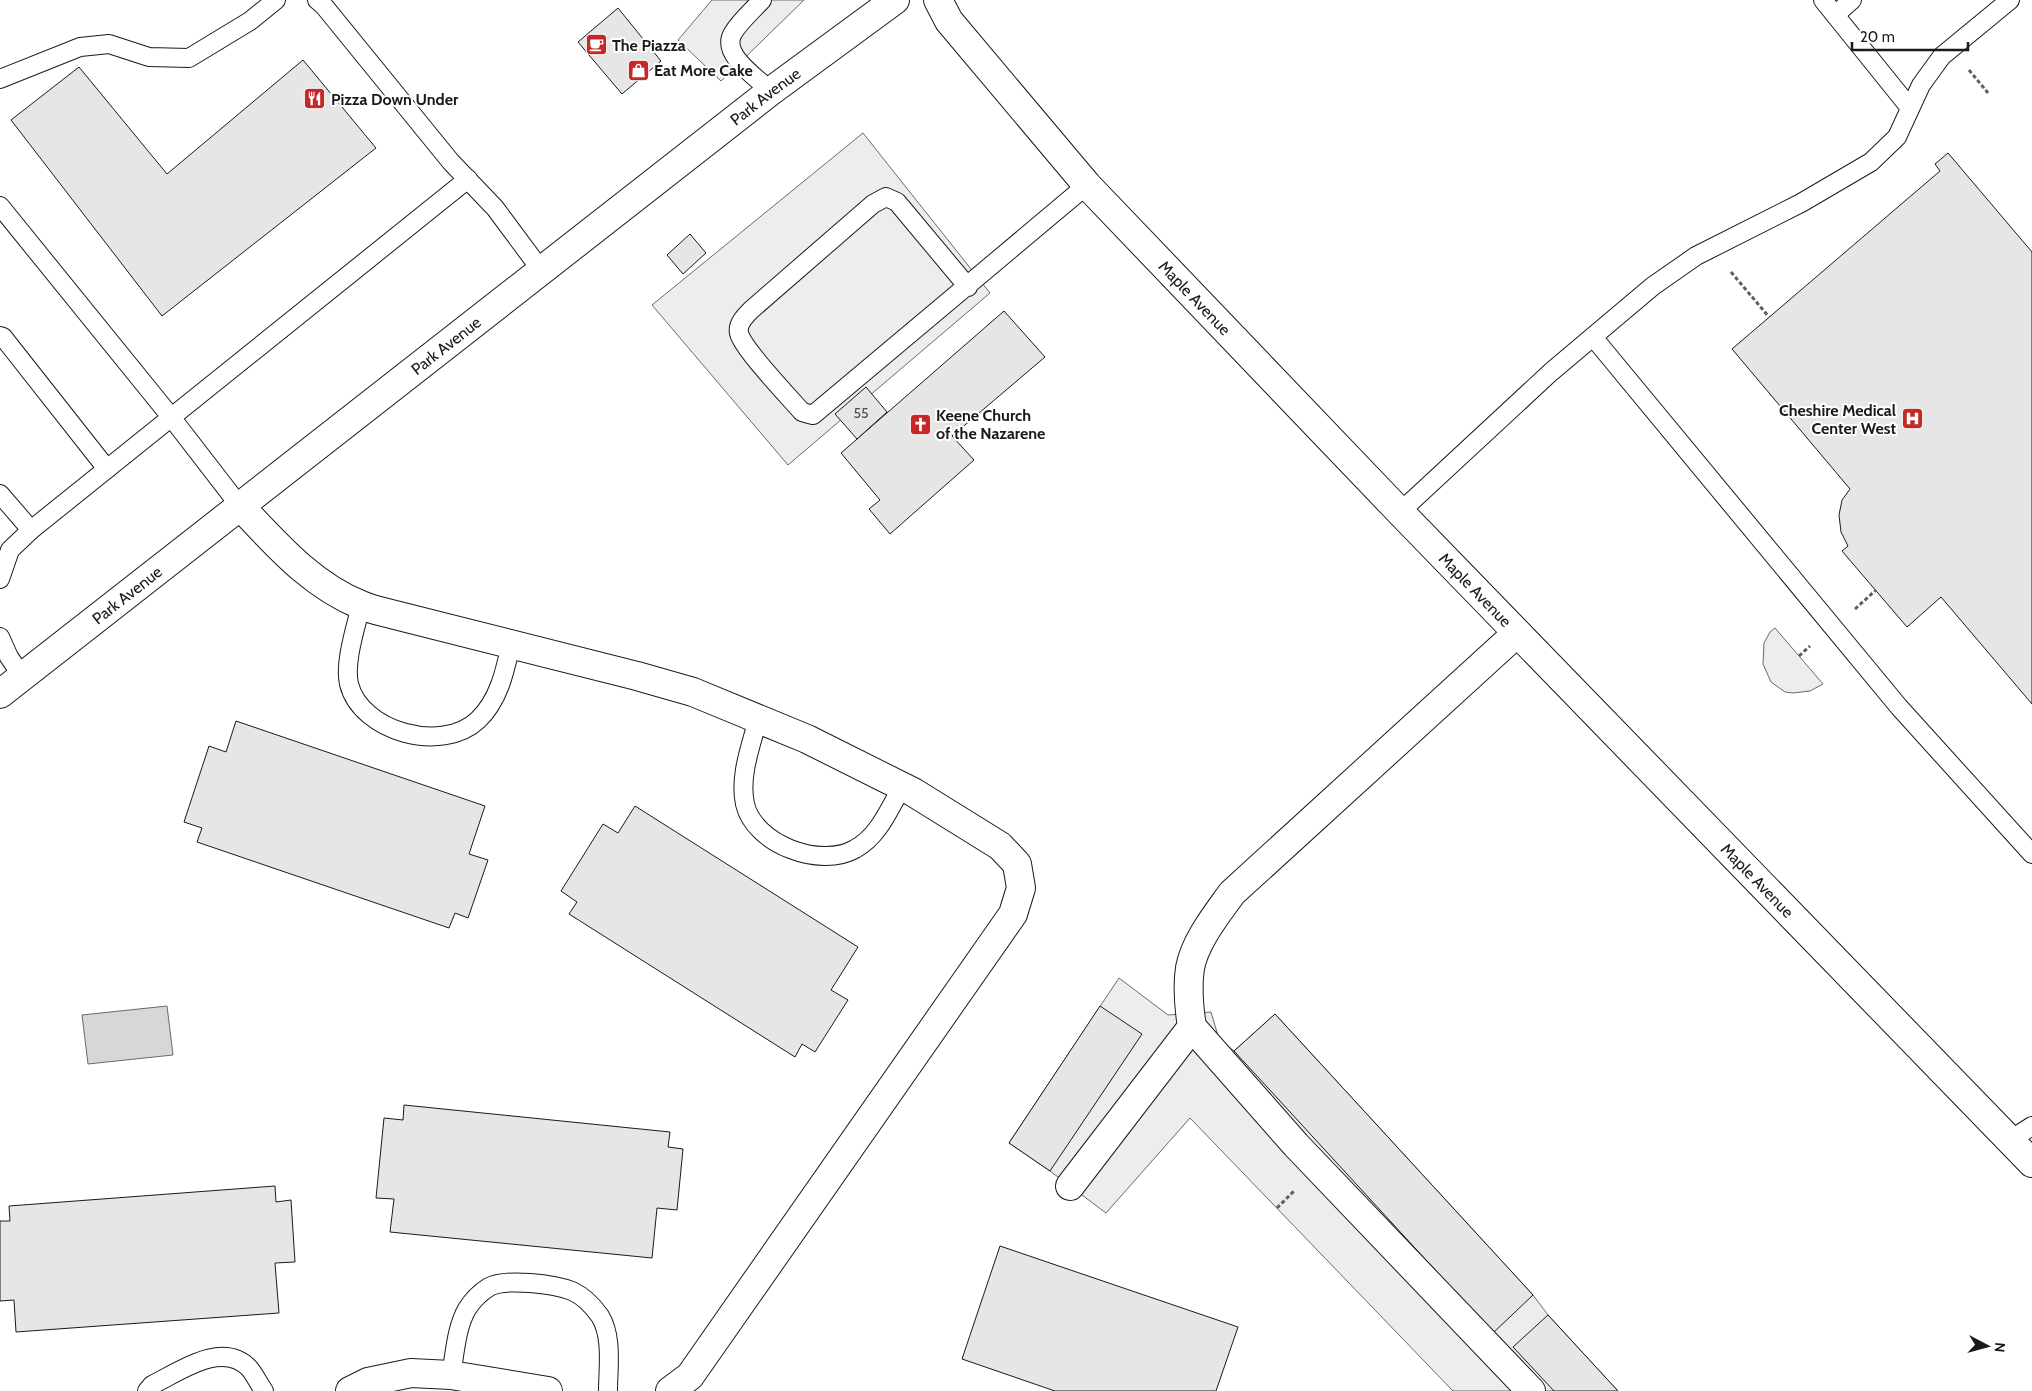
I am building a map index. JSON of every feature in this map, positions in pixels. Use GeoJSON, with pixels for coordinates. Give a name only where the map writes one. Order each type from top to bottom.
{"type":"FeatureCollection","features":[{"type":"Feature","properties":{"kind":"street","name":"Park Avenue"},"geometry":{"type":"LineString","coordinates":[[0,694],[771,91],[895,0]]}},
{"type":"Feature","properties":{"kind":"street","name":"Maple Avenue"},"geometry":{"type":"LineString","coordinates":[[938,0],[949,21],[1087,185],[1517,633],[2021,1133],[2032,1163]]}},
{"type":"Feature","properties":{"kind":"street"},"geometry":{"type":"LineString","coordinates":[[239,506],[295,564],[321,584],[361,605],[693,692],[807,739],[902,786],[1000,846],[1017,864],[1021,888],[1013,914],[690,1376],[670,1391]]}},
{"type":"Feature","properties":{"kind":"street"},"geometry":{"type":"LineString","coordinates":[[1517,633],[1232,893],[1206,929],[1190,967],[1188,999],[1192,1027],[1296,1145],[1532,1391]]}},
{"type":"Feature","properties":{"kind":"street"},"geometry":{"type":"LineString","coordinates":[[1070,1186],[1192,1027]]}},
{"type":"Feature","properties":{"kind":"street"},"geometry":{"type":"LineString","coordinates":[[350,1391],[368,1382],[412,1373],[451,1375],[548,1391]]}},
{"type":"Feature","properties":{"kind":"lane"},"geometry":{"type":"LineString","coordinates":[[0,79],[80,47],[109,44],[149,57],[189,58],[250,21],[276,0]]}},
{"type":"Feature","properties":{"kind":"lane"},"geometry":{"type":"LineString","coordinates":[[316,0],[324,6],[452,162],[495,208],[541,270]]}},
{"type":"Feature","properties":{"kind":"lane"},"geometry":{"type":"LineString","coordinates":[[762,0],[732,34],[730,46],[732,55],[771,91]]}},
{"type":"Feature","properties":{"kind":"lane"},"geometry":{"type":"LineString","coordinates":[[1823,0],[1910,108]]}},
{"type":"Feature","properties":{"kind":"lane"},"geometry":{"type":"LineString","coordinates":[[1835,15],[1852,0]]}},
{"type":"Feature","properties":{"kind":"lane"},"geometry":{"type":"LineString","coordinates":[[1400,512],[1503,416],[1653,286],[1696,256],[1801,203],[1871,162],[1897,137],[1921,84],[1942,56],[2010,0]]}},
{"type":"Feature","properties":{"kind":"lane"},"geometry":{"type":"LineString","coordinates":[[0,579],[10,550],[30,530],[468,179]]}},
{"type":"Feature","properties":{"kind":"lane"},"geometry":{"type":"LineString","coordinates":[[968,286],[898,202],[886,197],[873,204],[742,319],[739,333],[747,348],[802,412],[813,415],[824,407],[968,286],[1087,185]]}},
{"type":"Feature","properties":{"kind":"lane"},"geometry":{"type":"LineString","coordinates":[[0,206],[171,417],[239,506]]}},
{"type":"Feature","properties":{"kind":"lane"},"geometry":{"type":"LineString","coordinates":[[0,336],[3,337],[108,469]]}},
{"type":"Feature","properties":{"kind":"lane"},"geometry":{"type":"LineString","coordinates":[[1593,337],[1899,707],[2032,854]]}},
{"type":"Feature","properties":{"kind":"lane"},"geometry":{"type":"LineString","coordinates":[[0,494],[30,530]]}},
{"type":"Feature","properties":{"kind":"lane"},"geometry":{"type":"LineString","coordinates":[[361,605],[349,660],[348,682],[354,700],[366,714],[382,725],[404,733],[431,736],[450,734],[470,727],[480,718],[496,696],[504,676],[511,644]]}},
{"type":"Feature","properties":{"kind":"lane"},"geometry":{"type":"LineString","coordinates":[[0,637],[9,657],[22,676]]}},
{"type":"Feature","properties":{"kind":"lane"},"geometry":{"type":"LineString","coordinates":[[758,719],[743,783],[745,804],[756,827],[778,844],[821,856],[836,855],[854,850],[877,830],[902,786]]}},
{"type":"Feature","properties":{"kind":"lane"},"geometry":{"type":"LineString","coordinates":[[451,1375],[460,1327],[467,1309],[478,1296],[490,1287],[517,1282],[572,1291],[588,1301],[601,1318],[609,1343],[608,1391]]}},
{"type":"Feature","properties":{"kind":"lane"},"geometry":{"type":"LineString","coordinates":[[147,1391],[152,1385],[204,1360],[229,1357],[248,1368],[264,1391]]}},
{"type":"Feature","properties":{"kind":"path"},"geometry":{"type":"LineString","coordinates":[[1711,248],[1770,317]]}},
{"type":"Feature","properties":{"kind":"path"},"geometry":{"type":"LineString","coordinates":[[1855,609],[1876,590]]}},
{"type":"Feature","properties":{"kind":"shaded area"},"geometry":{"type":"Polygon","coordinates":[[[712,0],[804,0],[721,81],[678,40],[712,0]]]}},
{"type":"Feature","properties":{"kind":"shaded area"},"geometry":{"type":"Polygon","coordinates":[[[863,133],[990,293],[788,465],[652,305],[863,133]]]}},
{"type":"Feature","properties":{"kind":"shaded area"},"geometry":{"type":"Polygon","coordinates":[[[1775,628],[1823,684],[1810,691],[1793,693],[1785,692],[1771,682],[1763,664],[1764,643],[1770,632],[1775,628]]]}},
{"type":"Feature","properties":{"kind":"shaded area"},"geometry":{"type":"Polygon","coordinates":[[[1119,978],[1168,1015],[1211,1012],[1219,1039],[1234,1051],[1275,1014],[1533,1295],[1548,1315],[1618,1391],[1453,1391],[1190,1118],[1106,1213],[1009,1143],[1119,978]]]}},
{"type":"Feature","properties":{"kind":"shaded area"},"geometry":{"type":"Polygon","coordinates":[[[167,1006],[173,1055],[88,1064],[82,1015],[167,1006]]]}},
{"type":"Feature","properties":{"kind":"building"},"geometry":{"type":"Polygon","coordinates":[[[618,8],[661,61],[622,94],[578,42],[618,8]]]}},
{"type":"Feature","properties":{"kind":"building"},"geometry":{"type":"Polygon","coordinates":[[[303,60],[376,148],[162,316],[11,120],[79,67],[167,174],[303,60]]]}},
{"type":"Feature","properties":{"kind":"building","name":"Cheshire Medical Center West"},"geometry":{"type":"Polygon","coordinates":[[[1948,153],[2032,252],[2032,704],[1941,597],[1907,627],[1842,551],[1848,546],[1841,532],[1839,515],[1842,500],[1850,489],[1732,349],[1940,171],[1935,164],[1948,153]]]}},
{"type":"Feature","properties":{"kind":"building"},"geometry":{"type":"Polygon","coordinates":[[[690,234],[706,253],[683,274],[667,255],[690,234]]]}},
{"type":"Feature","properties":{"kind":"building","name":"Keene Church of the Nazarene"},"geometry":{"type":"Polygon","coordinates":[[[1004,311],[1045,357],[952,436],[974,460],[890,534],[869,509],[880,500],[841,453],[1004,311]]]}},
{"type":"Feature","properties":{"kind":"building"},"geometry":{"type":"Polygon","coordinates":[[[866,387],[887,412],[857,439],[835,414],[866,387]]]}},
{"type":"Feature","properties":{"kind":"building"},"geometry":{"type":"Polygon","coordinates":[[[236,721],[485,806],[469,854],[488,860],[468,918],[455,913],[449,928],[197,842],[202,828],[184,822],[209,746],[226,752],[236,721]]]}},
{"type":"Feature","properties":{"kind":"building"},"geometry":{"type":"Polygon","coordinates":[[[635,806],[858,947],[831,990],[848,1000],[815,1052],[802,1044],[795,1057],[569,914],[577,902],[561,891],[603,824],[618,833],[635,806]]]}},
{"type":"Feature","properties":{"kind":"building"},"geometry":{"type":"Polygon","coordinates":[[[1100,1006],[1142,1034],[1050,1171],[1009,1143],[1100,1006]]]}},
{"type":"Feature","properties":{"kind":"building"},"geometry":{"type":"Polygon","coordinates":[[[1275,1014],[1533,1295],[1493,1333],[1234,1051],[1275,1014]]]}},
{"type":"Feature","properties":{"kind":"building"},"geometry":{"type":"Polygon","coordinates":[[[404,1105],[670,1132],[668,1147],[683,1149],[677,1210],[657,1208],[652,1258],[390,1232],[394,1199],[376,1198],[384,1118],[403,1120],[404,1105]]]}},
{"type":"Feature","properties":{"kind":"building"},"geometry":{"type":"Polygon","coordinates":[[[275,1186],[276,1202],[291,1200],[295,1262],[275,1263],[279,1313],[16,1332],[14,1300],[0,1301],[0,1221],[10,1221],[9,1206],[275,1186]]]}},
{"type":"Feature","properties":{"kind":"building"},"geometry":{"type":"Polygon","coordinates":[[[1000,1246],[1238,1327],[1216,1391],[1055,1391],[962,1359],[1000,1246]]]}},
{"type":"Feature","properties":{"kind":"building"},"geometry":{"type":"Polygon","coordinates":[[[1548,1315],[1618,1391],[1554,1391],[1513,1347],[1548,1315]]]}},
{"type":"Feature","properties":{"kind":"place","name":"The Piazza"},"geometry":{"type":"Point","coordinates":[596,45]}},
{"type":"Feature","properties":{"kind":"place","name":"Eat More Cake"},"geometry":{"type":"Point","coordinates":[638,70]}},
{"type":"Feature","properties":{"kind":"place","name":"Pizza Down Under"},"geometry":{"type":"Point","coordinates":[315,99]}},
{"type":"Feature","properties":{"kind":"place","name":"Cheshire Medical Center West"},"geometry":{"type":"Point","coordinates":[1912,419]}},
{"type":"Feature","properties":{"kind":"place","name":"Keene Church of the Nazarene"},"geometry":{"type":"Point","coordinates":[920,424]}}]}
